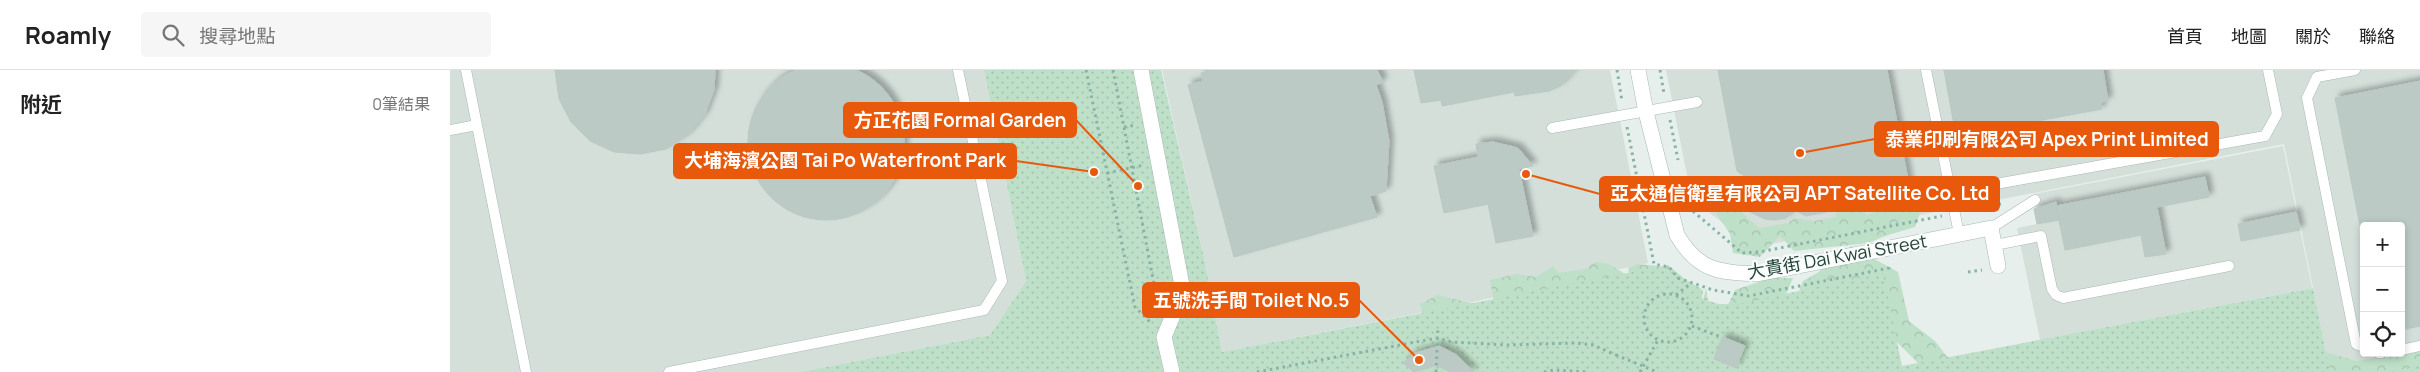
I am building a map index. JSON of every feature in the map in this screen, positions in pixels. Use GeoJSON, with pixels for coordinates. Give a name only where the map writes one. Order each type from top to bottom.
{"type":"FeatureCollection","features":[{"type":"Feature","properties":{"kind":"street"},"geometry":{"type":"LineString","coordinates":[[1141,70],[1183,292],[1164,337],[1172,372]]}},
{"type":"Feature","properties":{"kind":"street","name":"大貴街 Dai Kwai Street"},"geometry":{"type":"LineString","coordinates":[[1638,70],[1646,112],[1677,235],[1688,253],[1700,263],[1724,273],[1757,274],[1991,228]]}},
{"type":"Feature","properties":{"kind":"street"},"geometry":{"type":"LineString","coordinates":[[1991,228],[1998,266]]}},
{"type":"Feature","properties":{"kind":"lane"},"geometry":{"type":"LineString","coordinates":[[466,70],[526,372]]}},
{"type":"Feature","properties":{"kind":"lane"},"geometry":{"type":"LineString","coordinates":[[669,372],[984,310],[1002,282],[958,70]]}},
{"type":"Feature","properties":{"kind":"lane"},"geometry":{"type":"LineString","coordinates":[[1926,70],[1959,234]]}},
{"type":"Feature","properties":{"kind":"lane"},"geometry":{"type":"LineString","coordinates":[[1951,192],[2265,136],[2277,114],[2268,70]]}},
{"type":"Feature","properties":{"kind":"lane"},"geometry":{"type":"LineString","coordinates":[[2355,70],[2317,77],[2307,98],[2356,344],[2360,346]]}},
{"type":"Feature","properties":{"kind":"lane"},"geometry":{"type":"LineString","coordinates":[[1552,128],[1697,102]]}},
{"type":"Feature","properties":{"kind":"lane"},"geometry":{"type":"LineString","coordinates":[[450,130],[477,125]]}},
{"type":"Feature","properties":{"kind":"lane"},"geometry":{"type":"LineString","coordinates":[[1991,228],[2035,200]]}},
{"type":"Feature","properties":{"kind":"lane"},"geometry":{"type":"LineString","coordinates":[[1995,245],[2041,236],[2052,289],[2056,295],[2064,298],[2229,266]]}},
{"type":"Feature","properties":{"kind":"lane"},"geometry":{"type":"LineString","coordinates":[[2405,349],[2420,346]]}},
{"type":"Feature","properties":{"kind":"path"},"geometry":{"type":"LineString","coordinates":[[1086,70],[1135,307],[1164,337]]}},
{"type":"Feature","properties":{"kind":"path"},"geometry":{"type":"LineString","coordinates":[[1114,70],[1159,309]]}},
{"type":"Feature","properties":{"kind":"path"},"geometry":{"type":"LineString","coordinates":[[1617,70],[1654,264],[1669,267],[1678,278],[1692,283],[1713,290],[1749,296],[1889,268],[1887,248]]}},
{"type":"Feature","properties":{"kind":"path"},"geometry":{"type":"LineString","coordinates":[[1660,70],[1678,161]]}},
{"type":"Feature","properties":{"kind":"path"},"geometry":{"type":"LineString","coordinates":[[1108,173],[1132,167]]}},
{"type":"Feature","properties":{"kind":"path"},"geometry":{"type":"LineString","coordinates":[[1687,206],[1742,253],[1759,252],[2020,200],[2035,200]]}},
{"type":"Feature","properties":{"kind":"path"},"geometry":{"type":"LineString","coordinates":[[1676,295],[1692,283]]}},
{"type":"Feature","properties":{"kind":"path"},"geometry":{"type":"LineString","coordinates":[[1676,295],[1685,300],[1690,308],[1693,317],[1692,326],[1687,334],[1679,340],[1670,343],[1658,340],[1646,329],[1644,320],[1645,310],[1650,302],[1658,296],[1676,295]]}},
{"type":"Feature","properties":{"kind":"path"},"geometry":{"type":"LineString","coordinates":[[1692,326],[1721,337]]}},
{"type":"Feature","properties":{"kind":"path"},"geometry":{"type":"LineString","coordinates":[[1436,372],[1438,327]]}},
{"type":"Feature","properties":{"kind":"path"},"geometry":{"type":"LineString","coordinates":[[1257,372],[1437,338],[1452,342],[1507,345],[1576,343],[1593,346],[1657,372]]}},
{"type":"Feature","properties":{"kind":"path"},"geometry":{"type":"LineString","coordinates":[[1640,372],[1658,340]]}},
{"type":"Feature","properties":{"kind":"path"},"geometry":{"type":"LineString","coordinates":[[1544,372],[1554,370],[1590,372]]}},
{"type":"Feature","properties":{"kind":"shaded area"},"geometry":{"type":"Polygon","coordinates":[[[450,70],[984,70],[1026,281],[990,335],[800,372],[450,372],[450,70]]]}},
{"type":"Feature","properties":{"kind":"shaded area"},"geometry":{"type":"Polygon","coordinates":[[[1162,70],[1610,70],[1648,263],[1450,307],[1222,352],[1204,258],[1162,70]]]}},
{"type":"Feature","properties":{"kind":"shaded area"},"geometry":{"type":"Polygon","coordinates":[[[1666,70],[2420,70],[2420,364],[2330,372],[2284,144],[1756,247],[1692,200],[1666,70]]]}},
{"type":"Feature","properties":{"kind":"shaded area"},"geometry":{"type":"Polygon","coordinates":[[[2283,146],[2312,288],[2040,340],[2017,228],[2037,224],[2034,194],[2283,146]]]}},
{"type":"Feature","properties":{"kind":"green space"},"geometry":{"type":"Polygon","coordinates":[[[984,70],[1161,70],[1204,258],[1222,352],[1668,265],[1685,279],[1703,290],[1702,299],[1719,304],[1738,304],[1883,273],[1902,366],[2313,288],[2330,372],[800,372],[990,335],[1026,281],[984,70]]]}},
{"type":"Feature","properties":{"kind":"green space"},"geometry":{"type":"Polygon","coordinates":[[[1710,195],[1733,204],[1759,228],[1788,223],[1795,218],[1814,221],[1836,217],[1837,203],[1860,199],[1867,216],[1881,206],[1915,203],[1922,208],[1915,227],[1869,243],[1794,251],[1780,236],[1760,257],[1733,253],[1730,234],[1709,202],[1710,195]]]}},
{"type":"Feature","properties":{"kind":"green space"},"geometry":{"type":"Polygon","coordinates":[[[1851,246],[1898,272],[1909,321],[1935,341],[1959,372],[1927,372],[1884,329],[1789,317],[1803,281],[1817,273],[1851,246]]]}},
{"type":"Feature","properties":{"kind":"green space"},"geometry":{"type":"Polygon","coordinates":[[[1595,262],[1609,264],[1630,277],[1628,268],[1637,264],[1669,267],[1635,311],[1642,345],[1609,340],[1603,356],[1626,372],[1579,355],[1519,356],[1489,366],[1477,367],[1472,372],[1454,372],[1464,349],[1556,348],[1562,334],[1512,333],[1521,316],[1513,310],[1479,323],[1427,327],[1420,304],[1438,295],[1495,309],[1490,280],[1517,274],[1536,277],[1553,266],[1558,273],[1585,269],[1595,262]]]}},
{"type":"Feature","properties":{"kind":"green space"},"geometry":{"type":"Polygon","coordinates":[[[1770,278],[1793,278],[1783,302],[1744,310],[1718,326],[1718,356],[1745,368],[1760,372],[1675,372],[1676,368],[1665,359],[1678,350],[1676,330],[1686,327],[1694,337],[1706,288],[1709,307],[1724,313],[1735,290],[1770,278]]]}},
{"type":"Feature","properties":{"kind":"green space"},"geometry":{"type":"Polygon","coordinates":[[[2315,349],[2357,361],[2382,357],[2405,357],[2405,353],[2420,351],[2420,372],[2299,372],[2315,349]]]}},
{"type":"Feature","properties":{"kind":"green space"},"geometry":{"type":"Polygon","coordinates":[[[2420,366],[2420,372],[2387,372],[2420,366]]]}},
{"type":"Feature","properties":{"kind":"building"},"geometry":{"type":"Polygon","coordinates":[[[818,64],[834,64],[849,67],[863,73],[886,92],[895,105],[901,119],[904,142],[903,157],[895,179],[876,202],[863,211],[849,217],[834,220],[818,220],[803,217],[789,211],[766,192],[757,179],[751,165],[748,150],[748,134],[751,119],[757,105],[776,82],[789,73],[803,67],[818,64]]]}},
{"type":"Feature","properties":{"kind":"building"},"geometry":{"type":"Polygon","coordinates":[[[555,70],[715,70],[714,90],[705,114],[688,135],[666,149],[640,154],[614,152],[590,141],[571,122],[559,99],[555,70]]]}},
{"type":"Feature","properties":{"kind":"building"},"geometry":{"type":"Polygon","coordinates":[[[1213,70],[1377,70],[1383,82],[1376,85],[1382,102],[1389,141],[1386,191],[1370,196],[1377,217],[1234,257],[1188,85],[1203,81],[1201,73],[1213,70]]]}},
{"type":"Feature","properties":{"kind":"building"},"geometry":{"type":"Polygon","coordinates":[[[1414,70],[1575,70],[1560,86],[1549,91],[1515,96],[1514,92],[1442,106],[1441,100],[1421,103],[1414,70]]]}},
{"type":"Feature","properties":{"kind":"building"},"geometry":{"type":"Polygon","coordinates":[[[1718,70],[1887,70],[1911,195],[1806,216],[1794,210],[1786,218],[1775,220],[1765,219],[1750,212],[1743,193],[1747,178],[1737,171],[1718,70]]]}},
{"type":"Feature","properties":{"kind":"building"},"geometry":{"type":"Polygon","coordinates":[[[1944,70],[2103,70],[2108,101],[2101,102],[2102,109],[1988,130],[1989,136],[1957,142],[1944,70]]]}},
{"type":"Feature","properties":{"kind":"building"},"geometry":{"type":"Polygon","coordinates":[[[2420,81],[2420,326],[2405,329],[2405,222],[2360,222],[2360,226],[2335,98],[2420,81]]]}},
{"type":"Feature","properties":{"kind":"building"},"geometry":{"type":"Polygon","coordinates":[[[1493,142],[1518,148],[1533,166],[1519,169],[1533,236],[1496,243],[1488,204],[1444,213],[1434,166],[1478,157],[1476,144],[1493,142]]]}},
{"type":"Feature","properties":{"kind":"building"},"geometry":{"type":"Polygon","coordinates":[[[2205,177],[2209,197],[2157,207],[2166,254],[2145,257],[2141,235],[2065,250],[2056,206],[2205,177]]]}},
{"type":"Feature","properties":{"kind":"building"},"geometry":{"type":"Polygon","coordinates":[[[2056,202],[2059,220],[2037,224],[2034,209],[2056,202]]]}},
{"type":"Feature","properties":{"kind":"building"},"geometry":{"type":"Polygon","coordinates":[[[2296,212],[2300,230],[2241,241],[2238,224],[2296,212]]]}},
{"type":"Feature","properties":{"kind":"building"},"geometry":{"type":"Polygon","coordinates":[[[1723,337],[1745,346],[1736,368],[1714,359],[1723,337]]]}},
{"type":"Feature","properties":{"kind":"building"},"geometry":{"type":"Polygon","coordinates":[[[1439,346],[1457,355],[1474,372],[1450,372],[1436,365],[1414,372],[1403,363],[1415,353],[1439,346]]]}},
{"type":"Feature","properties":{"kind":"place","name":"泰業印刷有限公司 Apex Print Limited"},"geometry":{"type":"Point","coordinates":[1800,153]}},
{"type":"Feature","properties":{"kind":"place","name":"大埔海濱公園 Tai Po Waterfront Park"},"geometry":{"type":"Point","coordinates":[1094,172]}},
{"type":"Feature","properties":{"kind":"place","name":"亞太通信衛星有限公司 APT Satellite Co. Ltd"},"geometry":{"type":"Point","coordinates":[1526,174]}},
{"type":"Feature","properties":{"kind":"place","name":"方正花園 Formal Garden"},"geometry":{"type":"Point","coordinates":[1138,186]}},
{"type":"Feature","properties":{"kind":"place","name":"五號洗手間 Toilet No.5"},"geometry":{"type":"Point","coordinates":[1419,360]}}]}
